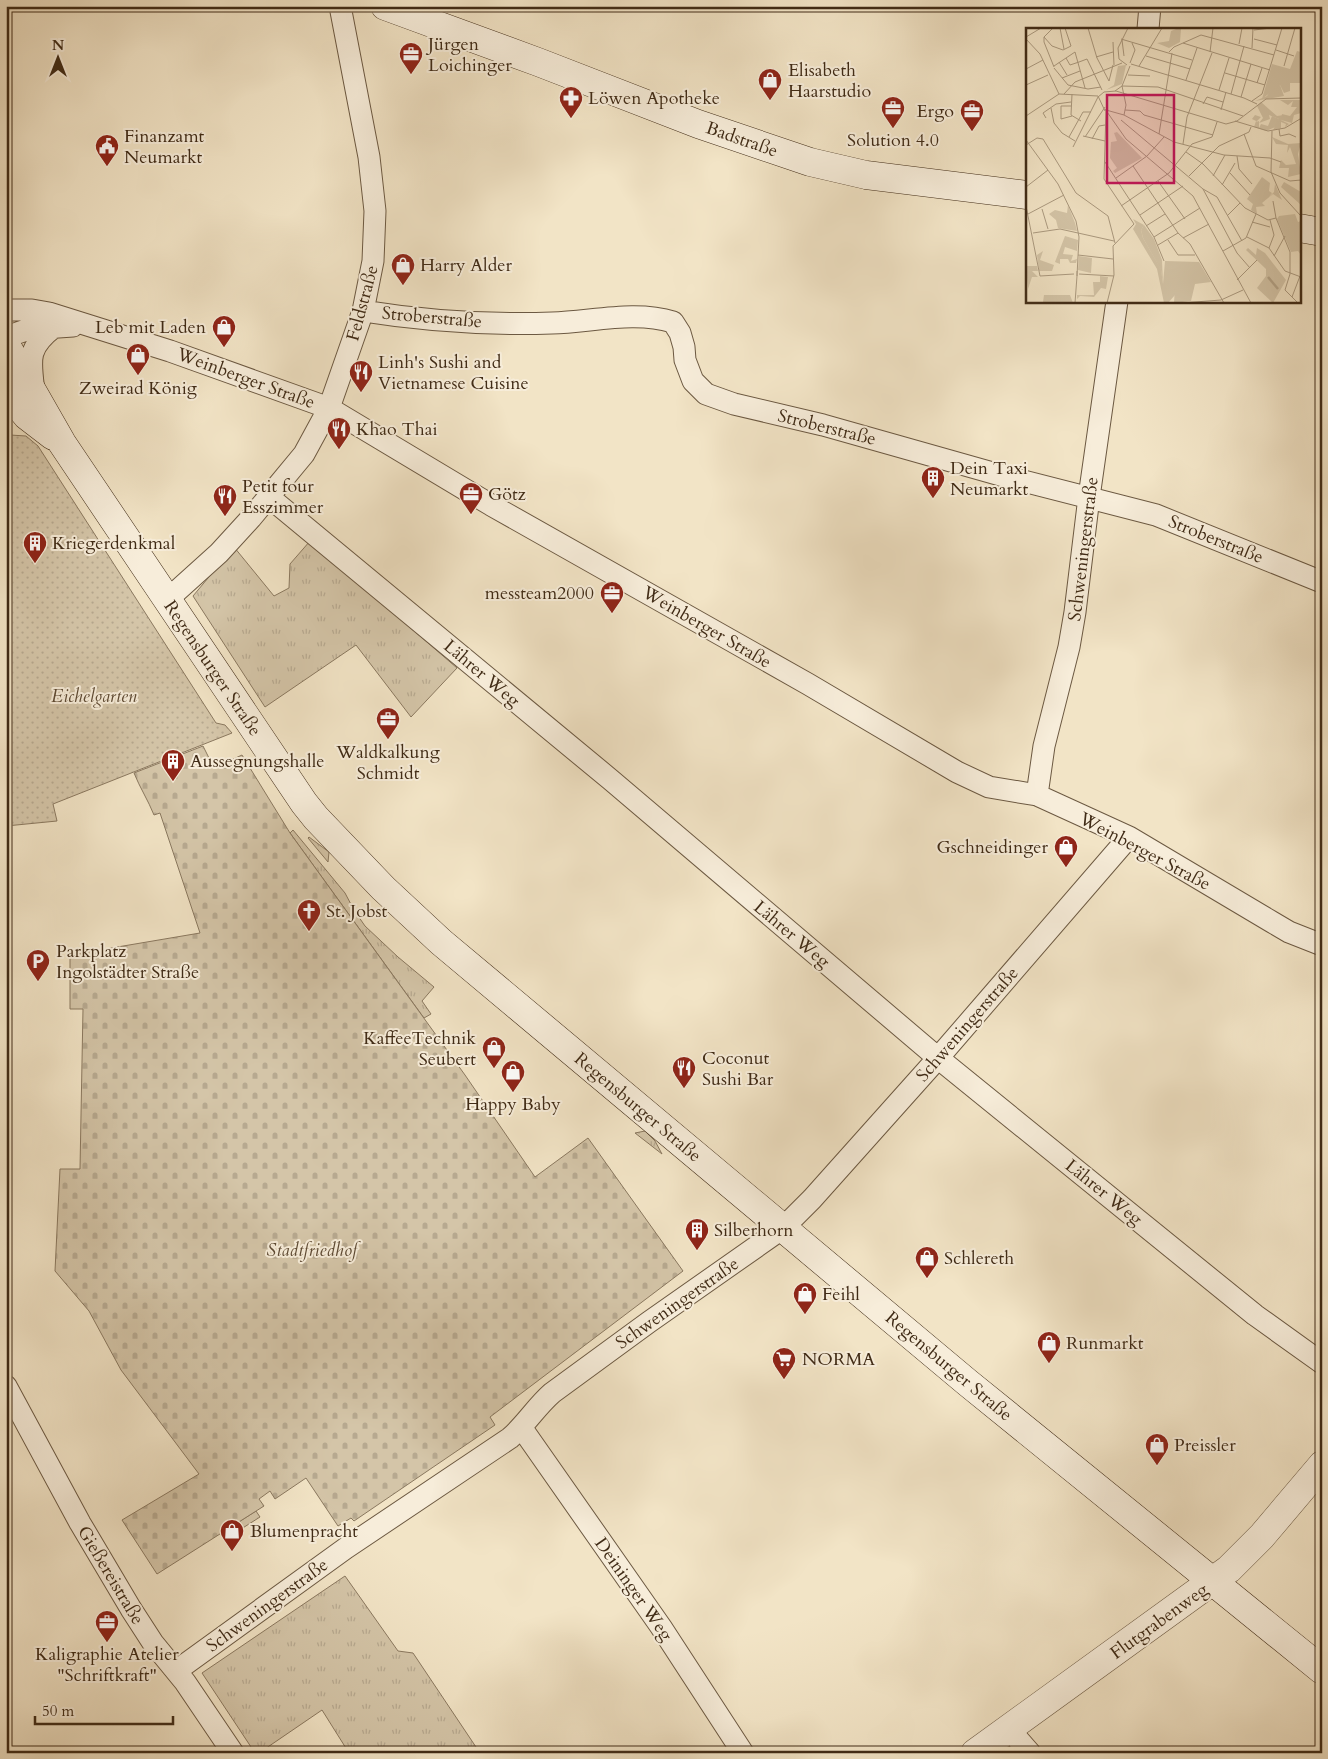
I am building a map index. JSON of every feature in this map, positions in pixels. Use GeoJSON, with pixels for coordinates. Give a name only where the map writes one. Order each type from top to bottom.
{"type":"FeatureCollection","features":[{"type":"Feature","properties":{"kind":"main road","name":"Badstraße"},"geometry":{"type":"LineString","coordinates":[[385,6],[530,59],[698,124],[810,162],[866,175],[1026,195]]}},
{"type":"Feature","properties":{"kind":"main road"},"geometry":{"type":"LineString","coordinates":[[1300,228],[1322,232]]}},
{"type":"Feature","properties":{"kind":"main road","name":"Regensburger Straße"},"geometry":{"type":"LineString","coordinates":[[6,345],[22,407]]}},
{"type":"Feature","properties":{"kind":"main road","name":"Regensburger Straße"},"geometry":{"type":"LineString","coordinates":[[6,391],[62,443],[304,803],[316,818],[384,888],[441,942],[783,1228],[1212,1582],[1322,1670]]}},
{"type":"Feature","properties":{"kind":"main road","name":"Flutgrabenweg"},"geometry":{"type":"LineString","coordinates":[[975,1753],[1212,1582],[1243,1556],[1322,1465]]}},
{"type":"Feature","properties":{"kind":"street","name":"Feldstraße"},"geometry":{"type":"LineString","coordinates":[[168,599],[219,553],[304,454],[329,408],[363,311],[375,246],[374,198],[369,157],[340,6]]}},
{"type":"Feature","properties":{"kind":"street"},"geometry":{"type":"LineString","coordinates":[[1148,28],[1150,6]]}},
{"type":"Feature","properties":{"kind":"street","name":"Schweningerstraße"},"geometry":{"type":"LineString","coordinates":[[1037,795],[1044,746],[1069,647],[1081,572],[1089,497],[1117,302]]}},
{"type":"Feature","properties":{"kind":"street","name":"Weinberger Straße"},"geometry":{"type":"LineString","coordinates":[[6,310],[39,311],[170,351],[329,408],[491,505],[808,684],[957,772],[989,787],[1037,795],[1128,837],[1280,927],[1322,945]]}},
{"type":"Feature","properties":{"kind":"street","name":"Stroberstraße"},"geometry":{"type":"LineString","coordinates":[[363,311],[405,318],[525,324],[636,317],[660,318],[673,322],[680,333],[685,360],[693,381],[706,394],[734,404],[823,425],[1000,475],[1156,515],[1322,582]]}},
{"type":"Feature","properties":{"kind":"street","name":"Weinberger Straße"},"geometry":{"type":"LineString","coordinates":[[6,337],[29,329],[84,325]]}},
{"type":"Feature","properties":{"kind":"street"},"geometry":{"type":"LineString","coordinates":[[22,407],[33,350],[40,339],[54,327]]}},
{"type":"Feature","properties":{"kind":"street","name":"Lährer Weg"},"geometry":{"type":"LineString","coordinates":[[269,497],[603,774],[938,1058],[1254,1314],[1322,1363]]}},
{"type":"Feature","properties":{"kind":"street","name":"Schweningerstraße"},"geometry":{"type":"LineString","coordinates":[[176,1671],[346,1548],[490,1451],[521,1428],[536,1408],[552,1393],[783,1228],[812,1199],[938,1058],[1128,837]]}},
{"type":"Feature","properties":{"kind":"street","name":"Gießereistraße"},"geometry":{"type":"LineString","coordinates":[[6,1386],[105,1567],[153,1643],[176,1671],[234,1753]]}},
{"type":"Feature","properties":{"kind":"street","name":"Deininger Weg"},"geometry":{"type":"LineString","coordinates":[[521,1428],[661,1627],[743,1753]]}},
{"type":"Feature","properties":{"kind":"street"},"geometry":{"type":"LineString","coordinates":[[1009,1729],[1030,1753]]}},
{"type":"Feature","properties":{"kind":"green space","name":"Eichelgarten"},"geometry":{"type":"Polygon","coordinates":[[[10,435],[26,436],[38,446],[216,723],[225,725],[232,733],[53,804],[57,821],[6,826],[6,437],[10,435]]]}},
{"type":"Feature","properties":{"kind":"green space"},"geometry":{"type":"Polygon","coordinates":[[[310,541],[457,668],[411,717],[356,645],[265,707],[193,596],[234,547],[274,596],[289,588],[290,564],[310,541]]]}},
{"type":"Feature","properties":{"kind":"green space","name":"Stadtfriedhof"},"geometry":{"type":"Polygon","coordinates":[[[203,746],[214,768],[242,755],[290,833],[465,1075],[535,1177],[588,1138],[683,1271],[490,1417],[495,1425],[354,1521],[351,1518],[338,1526],[306,1478],[275,1499],[270,1491],[259,1499],[264,1506],[157,1574],[122,1520],[199,1474],[121,1370],[89,1311],[55,1271],[60,1169],[80,1169],[83,1009],[70,1009],[70,955],[200,933],[160,813],[154,815],[134,773],[203,746]]]}},
{"type":"Feature","properties":{"kind":"green space"},"geometry":{"type":"Polygon","coordinates":[[[293,830],[345,893],[365,926],[434,987],[422,1001],[431,1014],[424,1018],[290,833],[293,830]]]}},
{"type":"Feature","properties":{"kind":"green space"},"geometry":{"type":"Polygon","coordinates":[[[308,838],[329,852],[328,862],[308,838]]]}},
{"type":"Feature","properties":{"kind":"green space"},"geometry":{"type":"Polygon","coordinates":[[[645,1131],[655,1141],[662,1154],[635,1133],[645,1131]]]}},
{"type":"Feature","properties":{"kind":"green space"},"geometry":{"type":"Polygon","coordinates":[[[256,1511],[260,1517],[238,1531],[234,1525],[256,1511]]]}},
{"type":"Feature","properties":{"kind":"green space"},"geometry":{"type":"Polygon","coordinates":[[[345,1576],[398,1651],[413,1653],[480,1753],[349,1753],[322,1710],[259,1753],[255,1753],[202,1673],[345,1576]]]}},
{"type":"Feature","properties":{"kind":"place","name":"Jürgen Loichinger"},"geometry":{"type":"Point","coordinates":[411,75]}},
{"type":"Feature","properties":{"kind":"place","name":"Elisabeth Haarstudio"},"geometry":{"type":"Point","coordinates":[770,101]}},
{"type":"Feature","properties":{"kind":"place","name":"Löwen Apotheke"},"geometry":{"type":"Point","coordinates":[571,119]}},
{"type":"Feature","properties":{"kind":"place","name":"Solution 4.0"},"geometry":{"type":"Point","coordinates":[893,129]}},
{"type":"Feature","properties":{"kind":"place","name":"Ergo"},"geometry":{"type":"Point","coordinates":[972,132]}},
{"type":"Feature","properties":{"kind":"place","name":"Finanzamt Neumarkt"},"geometry":{"type":"Point","coordinates":[107,167]}},
{"type":"Feature","properties":{"kind":"place","name":"Harry Alder"},"geometry":{"type":"Point","coordinates":[403,286]}},
{"type":"Feature","properties":{"kind":"place","name":"Leb mit Laden"},"geometry":{"type":"Point","coordinates":[224,348]}},
{"type":"Feature","properties":{"kind":"place","name":"Zweirad König"},"geometry":{"type":"Point","coordinates":[138,376]}},
{"type":"Feature","properties":{"kind":"place","name":"Linh's Sushi and Vietnamese Cuisine"},"geometry":{"type":"Point","coordinates":[361,393]}},
{"type":"Feature","properties":{"kind":"place","name":"Khao Thai"},"geometry":{"type":"Point","coordinates":[339,450]}},
{"type":"Feature","properties":{"kind":"place","name":"Dein Taxi Neumarkt"},"geometry":{"type":"Point","coordinates":[933,499]}},
{"type":"Feature","properties":{"kind":"place","name":"Götz"},"geometry":{"type":"Point","coordinates":[471,515]}},
{"type":"Feature","properties":{"kind":"place","name":"Petit four Esszimmer"},"geometry":{"type":"Point","coordinates":[225,517]}},
{"type":"Feature","properties":{"kind":"place","name":"Kriegerdenkmal"},"geometry":{"type":"Point","coordinates":[35,564]}},
{"type":"Feature","properties":{"kind":"place","name":"messteam2000"},"geometry":{"type":"Point","coordinates":[612,614]}},
{"type":"Feature","properties":{"kind":"place","name":"Waldkalkung Schmidt"},"geometry":{"type":"Point","coordinates":[388,740]}},
{"type":"Feature","properties":{"kind":"place","name":"Aussegnungshalle"},"geometry":{"type":"Point","coordinates":[173,782]}},
{"type":"Feature","properties":{"kind":"place","name":"Gschneidinger"},"geometry":{"type":"Point","coordinates":[1066,868]}},
{"type":"Feature","properties":{"kind":"place","name":"St. Jobst"},"geometry":{"type":"Point","coordinates":[309,932]}},
{"type":"Feature","properties":{"kind":"place","name":"Parkplatz Ingolstädter Straße"},"geometry":{"type":"Point","coordinates":[38,982]}},
{"type":"Feature","properties":{"kind":"place","name":"KaffeeTechnik Seubert"},"geometry":{"type":"Point","coordinates":[494,1069]}},
{"type":"Feature","properties":{"kind":"place","name":"Coconut Sushi Bar"},"geometry":{"type":"Point","coordinates":[684,1089]}},
{"type":"Feature","properties":{"kind":"place","name":"Happy Baby"},"geometry":{"type":"Point","coordinates":[513,1093]}},
{"type":"Feature","properties":{"kind":"place","name":"Silberhorn"},"geometry":{"type":"Point","coordinates":[697,1251]}},
{"type":"Feature","properties":{"kind":"place","name":"Schlereth"},"geometry":{"type":"Point","coordinates":[927,1279]}},
{"type":"Feature","properties":{"kind":"place","name":"Feihl"},"geometry":{"type":"Point","coordinates":[805,1315]}},
{"type":"Feature","properties":{"kind":"place","name":"Runmarkt"},"geometry":{"type":"Point","coordinates":[1049,1364]}},
{"type":"Feature","properties":{"kind":"place","name":"NORMA"},"geometry":{"type":"Point","coordinates":[784,1380]}},
{"type":"Feature","properties":{"kind":"place","name":"Preissler"},"geometry":{"type":"Point","coordinates":[1157,1466]}},
{"type":"Feature","properties":{"kind":"place","name":"Blumenpracht"},"geometry":{"type":"Point","coordinates":[232,1552]}},
{"type":"Feature","properties":{"kind":"place","name":"Kaligraphie Atelier \"Schriftkraft\""},"geometry":{"type":"Point","coordinates":[107,1643]}}]}
